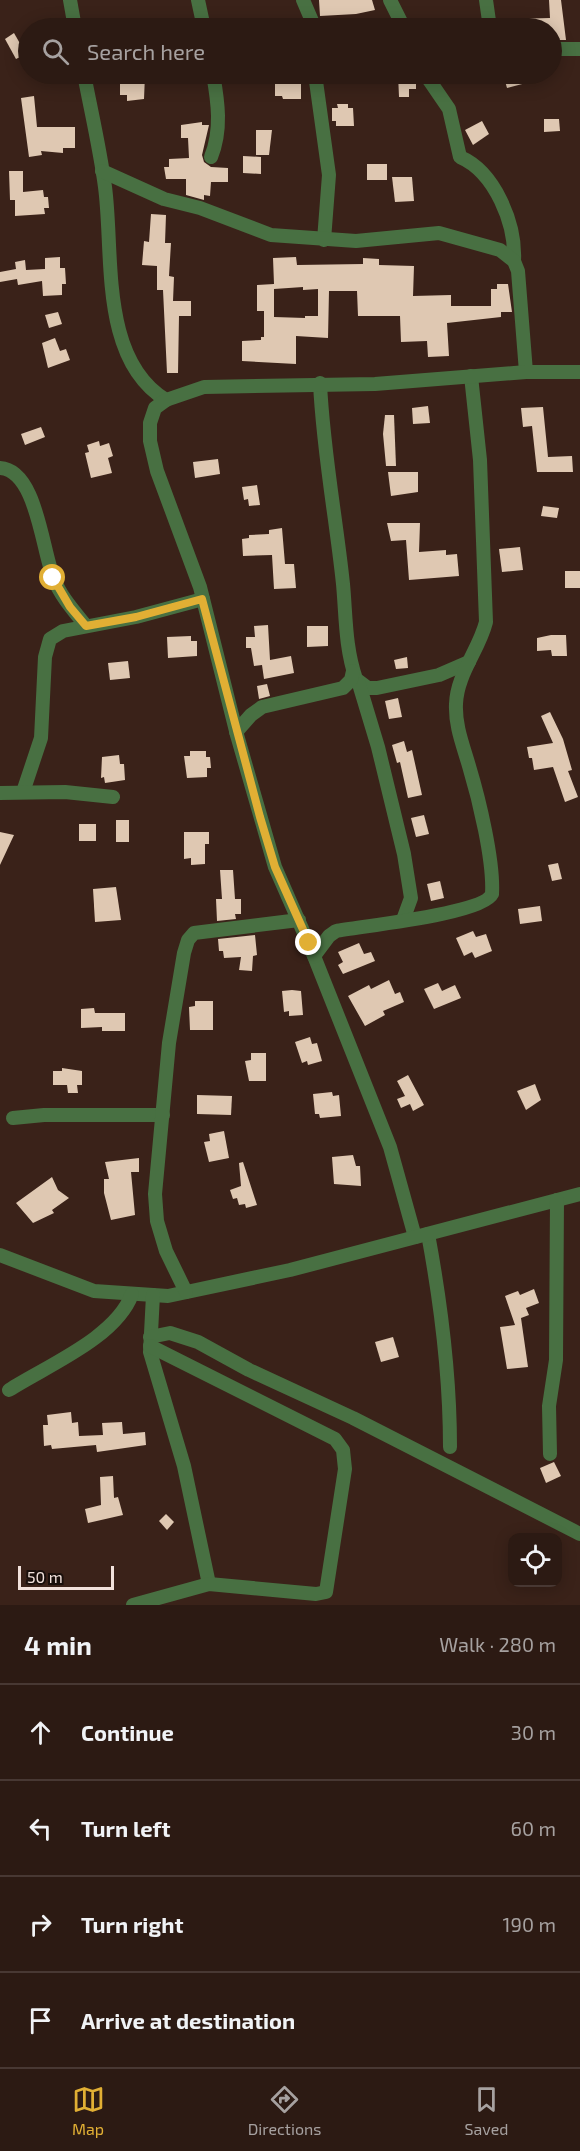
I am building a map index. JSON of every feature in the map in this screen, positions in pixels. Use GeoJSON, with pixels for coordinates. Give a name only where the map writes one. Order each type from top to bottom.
{"type":"FeatureCollection","features":[{"type":"Feature","properties":{"kind":"street"},"geometry":{"type":"LineString","coordinates":[[70,0],[73,18]]}},
{"type":"Feature","properties":{"kind":"street"},"geometry":{"type":"LineString","coordinates":[[198,0],[202,18]]}},
{"type":"Feature","properties":{"kind":"street"},"geometry":{"type":"LineString","coordinates":[[303,0],[311,18]]}},
{"type":"Feature","properties":{"kind":"street"},"geometry":{"type":"LineString","coordinates":[[390,0],[399,18]]}},
{"type":"Feature","properties":{"kind":"street"},"geometry":{"type":"LineString","coordinates":[[486,0],[489,18]]}},
{"type":"Feature","properties":{"kind":"street"},"geometry":{"type":"LineString","coordinates":[[562,49],[580,49]]}},
{"type":"Feature","properties":{"kind":"street"},"geometry":{"type":"LineString","coordinates":[[86,84],[108,213],[112,291],[120,335],[140,378],[153,392],[166,400]]}},
{"type":"Feature","properties":{"kind":"street"},"geometry":{"type":"LineString","coordinates":[[211,157],[218,136],[219,120],[214,84]]}},
{"type":"Feature","properties":{"kind":"street"},"geometry":{"type":"LineString","coordinates":[[316,84],[329,175],[324,240]]}},
{"type":"Feature","properties":{"kind":"street"},"geometry":{"type":"LineString","coordinates":[[432,84],[449,109],[460,157],[484,172],[494,187],[513,232],[526,372]]}},
{"type":"Feature","properties":{"kind":"street"},"geometry":{"type":"LineString","coordinates":[[102,171],[164,199],[200,208],[271,236],[356,241],[439,233],[501,250],[514,261]]}},
{"type":"Feature","properties":{"kind":"street"},"geometry":{"type":"LineString","coordinates":[[450,1447],[450,1400],[440,1296],[422,1235],[390,1147],[314,956],[275,867],[236,732],[202,599],[157,471],[150,441],[150,423],[155,408],[166,400],[204,387],[320,383],[375,384],[526,372],[580,372]]}},
{"type":"Feature","properties":{"kind":"street"},"geometry":{"type":"LineString","coordinates":[[314,956],[328,936],[336,931],[449,913],[486,901],[492,894],[478,805],[456,716],[459,690],[481,641],[486,614],[480,460],[471,376]]}},
{"type":"Feature","properties":{"kind":"street"},"geometry":{"type":"LineString","coordinates":[[320,383],[326,466],[343,585],[345,625],[356,678],[378,747],[404,854],[411,898],[403,920]]}},
{"type":"Feature","properties":{"kind":"street"},"geometry":{"type":"LineString","coordinates":[[0,468],[11,469],[22,479],[38,520],[53,578],[70,607],[86,626]]}},
{"type":"Feature","properties":{"kind":"street"},"geometry":{"type":"LineString","coordinates":[[23,792],[41,738],[46,646],[56,634],[136,617],[202,599]]}},
{"type":"Feature","properties":{"kind":"street"},"geometry":{"type":"LineString","coordinates":[[236,732],[251,715],[262,707],[343,688],[356,678],[377,688],[439,675],[470,663]]}},
{"type":"Feature","properties":{"kind":"street"},"geometry":{"type":"LineString","coordinates":[[0,793],[87,793],[113,797]]}},
{"type":"Feature","properties":{"kind":"street"},"geometry":{"type":"LineString","coordinates":[[186,1292],[166,1251],[155,1206],[166,1070],[179,968],[188,940],[195,933],[299,920]]}},
{"type":"Feature","properties":{"kind":"street"},"geometry":{"type":"LineString","coordinates":[[13,1118],[44,1115],[163,1115]]}},
{"type":"Feature","properties":{"kind":"street"},"geometry":{"type":"LineString","coordinates":[[0,1255],[94,1291],[153,1295],[186,1292],[290,1270],[580,1194]]}},
{"type":"Feature","properties":{"kind":"street"},"geometry":{"type":"LineString","coordinates":[[550,1454],[549,1406],[556,1360],[557,1200]]}},
{"type":"Feature","properties":{"kind":"street"},"geometry":{"type":"LineString","coordinates":[[9,1390],[102,1332],[123,1310],[132,1294]]}},
{"type":"Feature","properties":{"kind":"street"},"geometry":{"type":"LineString","coordinates":[[153,1295],[150,1341],[184,1466],[209,1584]]}},
{"type":"Feature","properties":{"kind":"street"},"geometry":{"type":"LineString","coordinates":[[150,1341],[170,1333],[198,1342],[580,1534]]}},
{"type":"Feature","properties":{"kind":"street"},"geometry":{"type":"LineString","coordinates":[[133,1605],[209,1584],[323,1600],[332,1572],[345,1469],[343,1450],[335,1439],[150,1341]]}},
{"type":"Feature","properties":{"kind":"building"},"geometry":{"type":"Polygon","coordinates":[[[319,0],[372,0],[375,10],[356,14],[320,16],[319,0]]]}},
{"type":"Feature","properties":{"kind":"building"},"geometry":{"type":"Polygon","coordinates":[[[549,0],[561,0],[566,40],[562,40],[562,18],[550,18],[549,0]]]}},
{"type":"Feature","properties":{"kind":"building"},"geometry":{"type":"Polygon","coordinates":[[[14,33],[18,40],[18,58],[16,59],[5,39],[14,33]]]}},
{"type":"Feature","properties":{"kind":"building"},"geometry":{"type":"Polygon","coordinates":[[[120,84],[145,84],[144,99],[127,101],[127,95],[120,95],[120,84]]]}},
{"type":"Feature","properties":{"kind":"building"},"geometry":{"type":"Polygon","coordinates":[[[275,84],[301,84],[301,99],[283,99],[282,96],[275,96],[275,84]]]}},
{"type":"Feature","properties":{"kind":"building"},"geometry":{"type":"Polygon","coordinates":[[[398,84],[416,84],[416,89],[409,89],[409,97],[399,97],[398,84]]]}},
{"type":"Feature","properties":{"kind":"building"},"geometry":{"type":"Polygon","coordinates":[[[506,84],[522,84],[507,88],[506,84]]]}},
{"type":"Feature","properties":{"kind":"building"},"geometry":{"type":"Polygon","coordinates":[[[34,96],[37,127],[75,127],[75,148],[63,148],[63,153],[41,151],[42,155],[29,157],[21,98],[34,96]]]}},
{"type":"Feature","properties":{"kind":"building"},"geometry":{"type":"Polygon","coordinates":[[[337,104],[348,104],[348,108],[353,108],[354,126],[336,126],[336,121],[332,121],[332,108],[338,108],[337,104]]]}},
{"type":"Feature","properties":{"kind":"building"},"geometry":{"type":"Polygon","coordinates":[[[544,119],[559,119],[560,131],[544,132],[544,119]]]}},
{"type":"Feature","properties":{"kind":"building"},"geometry":{"type":"Polygon","coordinates":[[[482,121],[489,134],[473,145],[465,130],[482,121]]]}},
{"type":"Feature","properties":{"kind":"building"},"geometry":{"type":"Polygon","coordinates":[[[202,122],[202,125],[209,125],[202,155],[204,162],[211,167],[228,168],[228,182],[211,182],[210,196],[204,195],[204,200],[186,195],[186,179],[166,179],[164,167],[169,167],[169,159],[189,158],[188,138],[181,138],[181,125],[202,122]]]}},
{"type":"Feature","properties":{"kind":"building"},"geometry":{"type":"Polygon","coordinates":[[[256,130],[272,130],[269,155],[256,155],[256,130]]]}},
{"type":"Feature","properties":{"kind":"building"},"geometry":{"type":"Polygon","coordinates":[[[243,156],[261,157],[261,174],[243,173],[243,156]]]}},
{"type":"Feature","properties":{"kind":"building"},"geometry":{"type":"Polygon","coordinates":[[[367,164],[387,164],[387,180],[367,180],[367,164]]]}},
{"type":"Feature","properties":{"kind":"building"},"geometry":{"type":"Polygon","coordinates":[[[9,171],[23,171],[23,192],[43,190],[44,197],[48,197],[49,208],[44,208],[45,214],[15,216],[15,200],[10,200],[9,171]]]}},
{"type":"Feature","properties":{"kind":"building"},"geometry":{"type":"Polygon","coordinates":[[[392,177],[412,177],[414,201],[395,202],[392,177]]]}},
{"type":"Feature","properties":{"kind":"building"},"geometry":{"type":"Polygon","coordinates":[[[151,214],[166,215],[165,243],[171,243],[169,276],[174,277],[173,301],[191,301],[191,316],[179,316],[178,373],[167,373],[163,290],[157,290],[157,266],[142,265],[144,241],[149,242],[151,214]]]}},
{"type":"Feature","properties":{"kind":"building"},"geometry":{"type":"Polygon","coordinates":[[[60,257],[60,268],[65,268],[66,284],[62,284],[62,295],[43,296],[42,281],[18,285],[17,279],[0,282],[0,272],[16,269],[15,262],[25,260],[26,270],[45,269],[45,258],[60,257]]]}},
{"type":"Feature","properties":{"kind":"building"},"geometry":{"type":"Polygon","coordinates":[[[296,257],[297,265],[363,264],[363,258],[379,259],[379,265],[414,266],[413,296],[451,295],[451,306],[491,306],[491,289],[497,289],[497,284],[508,284],[512,312],[501,312],[501,317],[447,323],[449,356],[428,357],[427,341],[401,342],[400,316],[358,316],[357,291],[329,291],[328,338],[296,336],[296,364],[242,361],[242,341],[261,340],[261,337],[264,337],[264,311],[257,311],[257,285],[274,284],[273,258],[296,257]],[[303,287],[274,289],[274,317],[318,316],[318,289],[303,290],[303,287]]]}},
{"type":"Feature","properties":{"kind":"building"},"geometry":{"type":"Polygon","coordinates":[[[58,312],[62,324],[49,328],[45,315],[58,312]]]}},
{"type":"Feature","properties":{"kind":"building"},"geometry":{"type":"Polygon","coordinates":[[[55,338],[60,351],[66,349],[70,360],[48,368],[42,343],[55,338]]]}},
{"type":"Feature","properties":{"kind":"building"},"geometry":{"type":"Polygon","coordinates":[[[428,406],[430,423],[413,424],[412,408],[428,406]]]}},
{"type":"Feature","properties":{"kind":"building"},"geometry":{"type":"Polygon","coordinates":[[[543,407],[548,457],[572,456],[573,472],[537,472],[532,426],[523,427],[521,408],[543,407]]]}},
{"type":"Feature","properties":{"kind":"building"},"geometry":{"type":"Polygon","coordinates":[[[385,415],[394,415],[396,466],[386,466],[383,434],[385,415]]]}},
{"type":"Feature","properties":{"kind":"building"},"geometry":{"type":"Polygon","coordinates":[[[41,427],[45,437],[25,445],[21,434],[41,427]]]}},
{"type":"Feature","properties":{"kind":"building"},"geometry":{"type":"Polygon","coordinates":[[[99,441],[100,446],[109,443],[113,456],[108,458],[112,473],[91,478],[85,453],[89,452],[87,445],[99,441]]]}},
{"type":"Feature","properties":{"kind":"building"},"geometry":{"type":"Polygon","coordinates":[[[218,459],[220,474],[195,478],[193,462],[218,459]]]}},
{"type":"Feature","properties":{"kind":"building"},"geometry":{"type":"Polygon","coordinates":[[[388,472],[418,472],[418,492],[391,496],[388,472]]]}},
{"type":"Feature","properties":{"kind":"building"},"geometry":{"type":"Polygon","coordinates":[[[257,485],[260,505],[249,506],[248,499],[244,500],[242,487],[257,485]]]}},
{"type":"Feature","properties":{"kind":"building"},"geometry":{"type":"Polygon","coordinates":[[[543,506],[559,508],[557,518],[541,516],[543,506]]]}},
{"type":"Feature","properties":{"kind":"building"},"geometry":{"type":"Polygon","coordinates":[[[387,523],[420,523],[419,552],[446,550],[446,555],[457,554],[459,576],[409,580],[406,540],[391,541],[387,523]]]}},
{"type":"Feature","properties":{"kind":"building"},"geometry":{"type":"Polygon","coordinates":[[[282,528],[285,564],[294,564],[296,588],[274,589],[272,555],[243,556],[242,539],[249,538],[249,535],[269,534],[269,530],[282,528]]]}},
{"type":"Feature","properties":{"kind":"building"},"geometry":{"type":"Polygon","coordinates":[[[520,547],[523,570],[502,572],[499,549],[520,547]]]}},
{"type":"Feature","properties":{"kind":"building"},"geometry":{"type":"Polygon","coordinates":[[[565,571],[580,571],[580,588],[565,588],[565,571]]]}},
{"type":"Feature","properties":{"kind":"building"},"geometry":{"type":"Polygon","coordinates":[[[268,625],[270,660],[291,656],[294,673],[264,679],[262,665],[254,666],[251,648],[246,648],[246,637],[255,637],[254,626],[268,625]]]}},
{"type":"Feature","properties":{"kind":"building"},"geometry":{"type":"Polygon","coordinates":[[[307,626],[328,626],[328,646],[307,647],[307,626]]]}},
{"type":"Feature","properties":{"kind":"building"},"geometry":{"type":"Polygon","coordinates":[[[566,635],[567,656],[552,656],[551,650],[537,651],[537,638],[566,635]]]}},
{"type":"Feature","properties":{"kind":"building"},"geometry":{"type":"Polygon","coordinates":[[[191,636],[191,641],[197,641],[197,656],[168,658],[167,637],[191,636]]]}},
{"type":"Feature","properties":{"kind":"building"},"geometry":{"type":"Polygon","coordinates":[[[407,657],[408,668],[396,669],[394,660],[407,657]]]}},
{"type":"Feature","properties":{"kind":"building"},"geometry":{"type":"Polygon","coordinates":[[[128,661],[130,678],[110,680],[108,663],[128,661]]]}},
{"type":"Feature","properties":{"kind":"building"},"geometry":{"type":"Polygon","coordinates":[[[267,684],[270,696],[259,699],[257,686],[267,684]]]}},
{"type":"Feature","properties":{"kind":"building"},"geometry":{"type":"Polygon","coordinates":[[[398,698],[402,717],[389,719],[385,701],[398,698]]]}},
{"type":"Feature","properties":{"kind":"building"},"geometry":{"type":"Polygon","coordinates":[[[550,712],[563,739],[572,770],[568,771],[578,797],[565,802],[553,767],[534,770],[527,747],[553,743],[541,716],[550,712]]]}},
{"type":"Feature","properties":{"kind":"building"},"geometry":{"type":"Polygon","coordinates":[[[404,741],[407,752],[412,750],[422,795],[408,798],[400,762],[397,763],[392,745],[404,741]]]}},
{"type":"Feature","properties":{"kind":"building"},"geometry":{"type":"Polygon","coordinates":[[[190,751],[206,751],[206,757],[210,757],[211,768],[207,768],[207,777],[187,778],[184,756],[190,756],[190,751]]]}},
{"type":"Feature","properties":{"kind":"building"},"geometry":{"type":"Polygon","coordinates":[[[119,755],[120,764],[124,764],[125,780],[105,783],[104,777],[101,778],[102,757],[119,755]]]}},
{"type":"Feature","properties":{"kind":"building"},"geometry":{"type":"Polygon","coordinates":[[[424,815],[429,834],[416,837],[411,818],[424,815]]]}},
{"type":"Feature","properties":{"kind":"building"},"geometry":{"type":"Polygon","coordinates":[[[116,820],[129,820],[129,842],[116,842],[116,820]]]}},
{"type":"Feature","properties":{"kind":"building"},"geometry":{"type":"Polygon","coordinates":[[[79,824],[96,824],[96,841],[79,841],[79,824]]]}},
{"type":"Feature","properties":{"kind":"building"},"geometry":{"type":"Polygon","coordinates":[[[0,832],[14,835],[0,865],[0,832]]]}},
{"type":"Feature","properties":{"kind":"building"},"geometry":{"type":"Polygon","coordinates":[[[184,832],[209,832],[209,844],[205,844],[205,864],[191,865],[191,858],[184,859],[184,832]]]}},
{"type":"Feature","properties":{"kind":"building"},"geometry":{"type":"Polygon","coordinates":[[[558,863],[562,879],[552,881],[548,865],[558,863]]]}},
{"type":"Feature","properties":{"kind":"building"},"geometry":{"type":"Polygon","coordinates":[[[220,870],[233,870],[235,899],[241,899],[241,914],[235,914],[236,919],[217,921],[216,899],[222,899],[220,870]]]}},
{"type":"Feature","properties":{"kind":"building"},"geometry":{"type":"Polygon","coordinates":[[[440,881],[444,898],[431,901],[427,884],[440,881]]]}},
{"type":"Feature","properties":{"kind":"building"},"geometry":{"type":"Polygon","coordinates":[[[116,887],[121,920],[95,922],[93,889],[116,887]]]}},
{"type":"Feature","properties":{"kind":"building"},"geometry":{"type":"Polygon","coordinates":[[[540,906],[542,921],[520,924],[518,909],[540,906]]]}},
{"type":"Feature","properties":{"kind":"building"},"geometry":{"type":"Polygon","coordinates":[[[473,931],[476,937],[486,934],[492,951],[475,958],[472,952],[464,956],[456,938],[473,931]]]}},
{"type":"Feature","properties":{"kind":"building"},"geometry":{"type":"Polygon","coordinates":[[[255,935],[257,955],[253,956],[252,971],[239,970],[241,957],[224,958],[223,951],[219,951],[218,939],[255,935]]]}},
{"type":"Feature","properties":{"kind":"building"},"geometry":{"type":"Polygon","coordinates":[[[359,943],[364,954],[371,952],[375,961],[343,974],[338,965],[343,962],[338,952],[359,943]]]}},
{"type":"Feature","properties":{"kind":"building"},"geometry":{"type":"Polygon","coordinates":[[[389,980],[395,994],[400,992],[404,1002],[383,1011],[385,1015],[365,1026],[348,996],[369,985],[371,989],[389,980]]]}},
{"type":"Feature","properties":{"kind":"building"},"geometry":{"type":"Polygon","coordinates":[[[438,983],[442,991],[455,985],[461,998],[434,1009],[424,989],[438,983]]]}},
{"type":"Feature","properties":{"kind":"building"},"geometry":{"type":"Polygon","coordinates":[[[282,991],[301,991],[303,1015],[289,1016],[289,1011],[284,1012],[282,991]]]}},
{"type":"Feature","properties":{"kind":"building"},"geometry":{"type":"Polygon","coordinates":[[[195,1001],[213,1001],[213,1030],[190,1030],[189,1007],[195,1006],[195,1001]]]}},
{"type":"Feature","properties":{"kind":"building"},"geometry":{"type":"Polygon","coordinates":[[[94,1008],[95,1013],[125,1013],[125,1031],[102,1031],[102,1027],[81,1028],[81,1009],[94,1008]]]}},
{"type":"Feature","properties":{"kind":"building"},"geometry":{"type":"Polygon","coordinates":[[[310,1037],[312,1044],[317,1043],[322,1061],[308,1065],[307,1061],[302,1063],[295,1042],[310,1037]]]}},
{"type":"Feature","properties":{"kind":"building"},"geometry":{"type":"Polygon","coordinates":[[[251,1053],[266,1053],[266,1081],[249,1081],[245,1061],[251,1060],[251,1053]]]}},
{"type":"Feature","properties":{"kind":"building"},"geometry":{"type":"Polygon","coordinates":[[[62,1068],[82,1071],[82,1085],[77,1085],[78,1093],[68,1093],[67,1085],[53,1085],[53,1071],[62,1071],[62,1068]]]}},
{"type":"Feature","properties":{"kind":"building"},"geometry":{"type":"Polygon","coordinates":[[[408,1075],[424,1105],[413,1111],[410,1104],[401,1108],[397,1099],[405,1096],[397,1081],[408,1075]]]}},
{"type":"Feature","properties":{"kind":"building"},"geometry":{"type":"Polygon","coordinates":[[[535,1084],[541,1100],[526,1110],[517,1091],[535,1084]]]}},
{"type":"Feature","properties":{"kind":"building"},"geometry":{"type":"Polygon","coordinates":[[[332,1092],[333,1096],[339,1095],[341,1116],[320,1118],[319,1114],[315,1114],[313,1094],[332,1092]]]}},
{"type":"Feature","properties":{"kind":"building"},"geometry":{"type":"Polygon","coordinates":[[[197,1095],[232,1096],[231,1115],[197,1114],[197,1095]]]}},
{"type":"Feature","properties":{"kind":"building"},"geometry":{"type":"Polygon","coordinates":[[[224,1131],[229,1158],[209,1162],[204,1142],[210,1141],[209,1134],[224,1131]]]}},
{"type":"Feature","properties":{"kind":"building"},"geometry":{"type":"Polygon","coordinates":[[[353,1155],[356,1166],[360,1166],[361,1186],[334,1184],[332,1157],[353,1155]]]}},
{"type":"Feature","properties":{"kind":"building"},"geometry":{"type":"Polygon","coordinates":[[[139,1158],[139,1172],[131,1172],[135,1215],[111,1220],[104,1193],[104,1179],[109,1179],[105,1162],[139,1158]]]}},
{"type":"Feature","properties":{"kind":"building"},"geometry":{"type":"Polygon","coordinates":[[[243,1162],[257,1205],[246,1208],[245,1204],[239,1205],[237,1198],[233,1199],[230,1190],[241,1186],[239,1163],[243,1162]]]}},
{"type":"Feature","properties":{"kind":"building"},"geometry":{"type":"Polygon","coordinates":[[[52,1177],[58,1190],[69,1198],[52,1210],[54,1213],[33,1223],[16,1203],[52,1177]]]}},
{"type":"Feature","properties":{"kind":"building"},"geometry":{"type":"Polygon","coordinates":[[[534,1289],[539,1303],[526,1308],[529,1315],[521,1318],[528,1367],[507,1369],[500,1327],[515,1325],[505,1296],[518,1291],[520,1295],[534,1289]]]}},
{"type":"Feature","properties":{"kind":"building"},"geometry":{"type":"Polygon","coordinates":[[[393,1337],[399,1357],[381,1362],[375,1342],[393,1337]]]}},
{"type":"Feature","properties":{"kind":"building"},"geometry":{"type":"Polygon","coordinates":[[[71,1412],[72,1423],[78,1422],[79,1436],[103,1435],[102,1423],[122,1422],[123,1434],[145,1432],[146,1445],[97,1452],[96,1445],[52,1449],[51,1445],[44,1446],[43,1425],[48,1425],[47,1415],[71,1412]]]}},
{"type":"Feature","properties":{"kind":"building"},"geometry":{"type":"Polygon","coordinates":[[[554,1462],[561,1476],[546,1483],[540,1468],[554,1462]]]}},
{"type":"Feature","properties":{"kind":"building"},"geometry":{"type":"Polygon","coordinates":[[[113,1476],[114,1498],[118,1497],[123,1515],[88,1523],[85,1509],[101,1505],[100,1477],[113,1476]]]}},
{"type":"Feature","properties":{"kind":"building"},"geometry":{"type":"Polygon","coordinates":[[[166,1514],[174,1522],[167,1530],[159,1521],[166,1514]]]}},
{"type":"Feature","properties":{"kind":"route"},"geometry":{"type":"LineString","coordinates":[[53,578],[70,607],[86,626],[136,617],[202,599],[237,735],[275,867],[309,943]]}}]}
